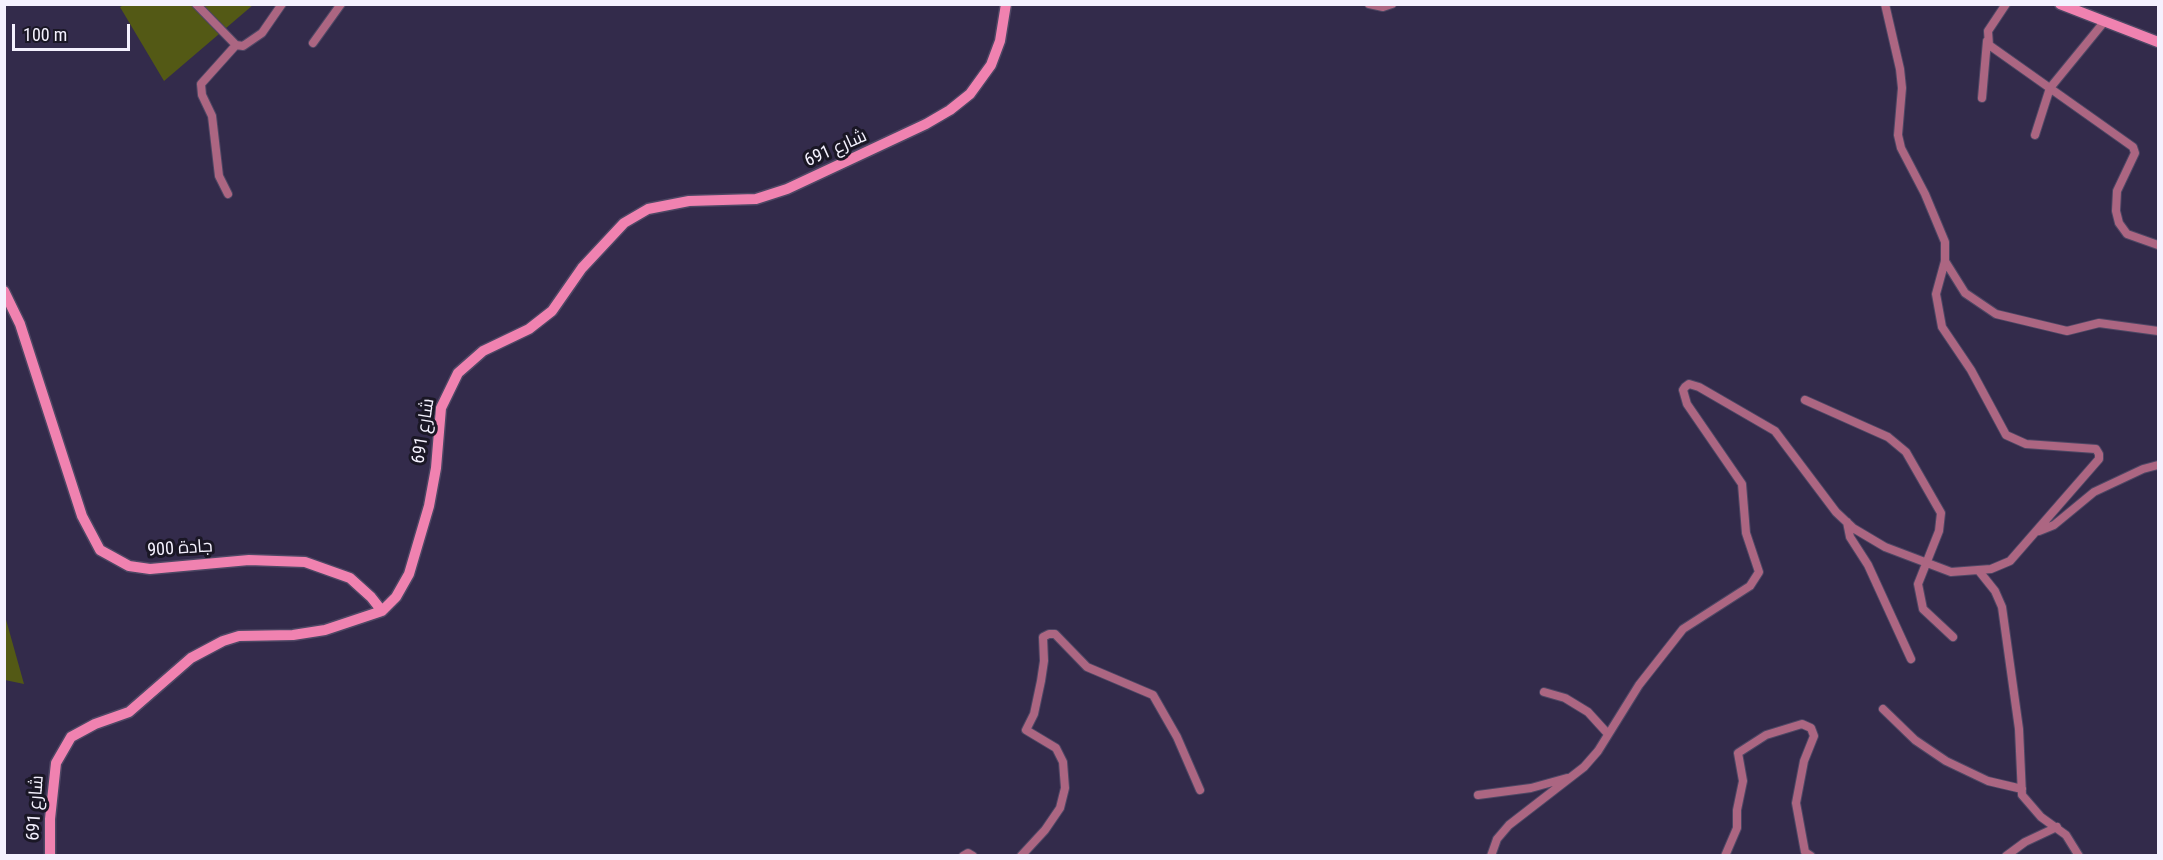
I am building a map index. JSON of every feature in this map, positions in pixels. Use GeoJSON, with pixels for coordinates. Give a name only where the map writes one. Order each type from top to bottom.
{"type":"FeatureCollection","features":[{"type":"Feature","properties":{"kind":"main road","name":"شارع 691"},"geometry":{"type":"LineString","coordinates":[[50,855],[50,819],[56,763],[71,737],[95,724],[129,712],[192,658],[223,640],[240,636],[293,635],[325,630],[382,611],[396,597],[409,574],[429,506],[436,468],[441,408],[458,373],[493,345],[541,321],[552,311],[603,243],[624,223],[648,209],[689,201],[756,199],[777,192],[877,148],[950,110],[970,94],[991,65],[1000,41],[1006,4]]}},
{"type":"Feature","properties":{"kind":"main road"},"geometry":{"type":"LineString","coordinates":[[2060,4],[2158,42]]}},
{"type":"Feature","properties":{"kind":"main road","name":"جادة 900"},"geometry":{"type":"LineString","coordinates":[[4,291],[24,334],[82,516],[100,550],[129,566],[150,569],[249,561],[305,562],[350,578],[372,597],[382,611]]}},
{"type":"Feature","properties":{"kind":"street"},"geometry":{"type":"LineString","coordinates":[[196,4],[236,45],[243,46],[257,38],[269,26],[282,4]]}},
{"type":"Feature","properties":{"kind":"street"},"geometry":{"type":"LineString","coordinates":[[313,43],[340,4]]}},
{"type":"Feature","properties":{"kind":"street"},"geometry":{"type":"LineString","coordinates":[[1369,4],[1383,7],[1392,4]]}},
{"type":"Feature","properties":{"kind":"street"},"geometry":{"type":"LineString","coordinates":[[1885,4],[1900,69],[1902,88],[1898,135],[1905,161],[1925,194],[1942,233],[1945,261],[1965,293],[1996,314],[2067,331],[2088,323],[2158,331]]}},
{"type":"Feature","properties":{"kind":"street"},"geometry":{"type":"LineString","coordinates":[[1982,98],[1988,31],[2006,4]]}},
{"type":"Feature","properties":{"kind":"street"},"geometry":{"type":"LineString","coordinates":[[2035,135],[2050,88],[2104,22]]}},
{"type":"Feature","properties":{"kind":"street"},"geometry":{"type":"LineString","coordinates":[[1987,41],[1999,54],[2133,147],[2135,153],[2117,191],[2116,211],[2119,223],[2127,234],[2158,245]]}},
{"type":"Feature","properties":{"kind":"street"},"geometry":{"type":"LineString","coordinates":[[228,194],[219,176],[212,116],[200,87],[206,76],[236,45]]}},
{"type":"Feature","properties":{"kind":"street"},"geometry":{"type":"LineString","coordinates":[[1491,855],[1497,839],[1509,825],[1591,759],[1639,685],[1683,629],[1750,586],[1759,572],[1746,533],[1742,484],[1687,404],[1683,390],[1685,387],[1694,384],[1775,431],[1836,512],[1847,522],[1885,547],[1951,572],[1979,571],[2010,561],[2096,464],[2100,454],[2091,448],[2026,444],[2006,435],[1938,316],[1937,282],[1945,261]]}},
{"type":"Feature","properties":{"kind":"street"},"geometry":{"type":"LineString","coordinates":[[1805,400],[1888,437],[1906,452],[1941,513],[1939,531],[1918,584],[1923,609],[1953,637]]}},
{"type":"Feature","properties":{"kind":"street"},"geometry":{"type":"LineString","coordinates":[[2037,532],[2054,525],[2094,492],[2143,469],[2158,465]]}},
{"type":"Feature","properties":{"kind":"street"},"geometry":{"type":"LineString","coordinates":[[1847,522],[1850,537],[1873,574],[1911,659]]}},
{"type":"Feature","properties":{"kind":"street"},"geometry":{"type":"LineString","coordinates":[[1979,571],[1995,591],[2002,608],[2019,729],[2022,795],[2028,805],[2066,835],[2079,855]]}},
{"type":"Feature","properties":{"kind":"street"},"geometry":{"type":"LineString","coordinates":[[1021,855],[1045,830],[1059,808],[1065,788],[1063,762],[1056,748],[1026,730],[1034,714],[1041,681],[1044,661],[1043,638],[1049,634],[1055,634],[1087,667],[1153,695],[1177,737],[1200,790]]}},
{"type":"Feature","properties":{"kind":"street"},"geometry":{"type":"LineString","coordinates":[[1544,692],[1565,698],[1581,707],[1608,734]]}},
{"type":"Feature","properties":{"kind":"street"},"geometry":{"type":"LineString","coordinates":[[1883,709],[1915,740],[1946,761],[1988,781],[2022,789]]}},
{"type":"Feature","properties":{"kind":"street"},"geometry":{"type":"LineString","coordinates":[[1725,855],[1737,828],[1737,810],[1743,781],[1738,753],[1766,735],[1802,724],[1811,728],[1814,736],[1804,761],[1796,803],[1805,852],[1811,855]]}},
{"type":"Feature","properties":{"kind":"street"},"geometry":{"type":"LineString","coordinates":[[1478,795],[1531,788],[1569,778]]}},
{"type":"Feature","properties":{"kind":"street"},"geometry":{"type":"LineString","coordinates":[[2006,855],[2025,842],[2057,827]]}},
{"type":"Feature","properties":{"kind":"street"},"geometry":{"type":"LineString","coordinates":[[963,855],[973,855]]}},
{"type":"Feature","properties":{"kind":"green space"},"geometry":{"type":"Polygon","coordinates":[[[126,4],[253,5],[164,81],[120,7],[126,4]]]}},
{"type":"Feature","properties":{"kind":"green space"},"geometry":{"type":"Polygon","coordinates":[[[5,616],[24,684],[5,680],[5,616]]]}}]}
